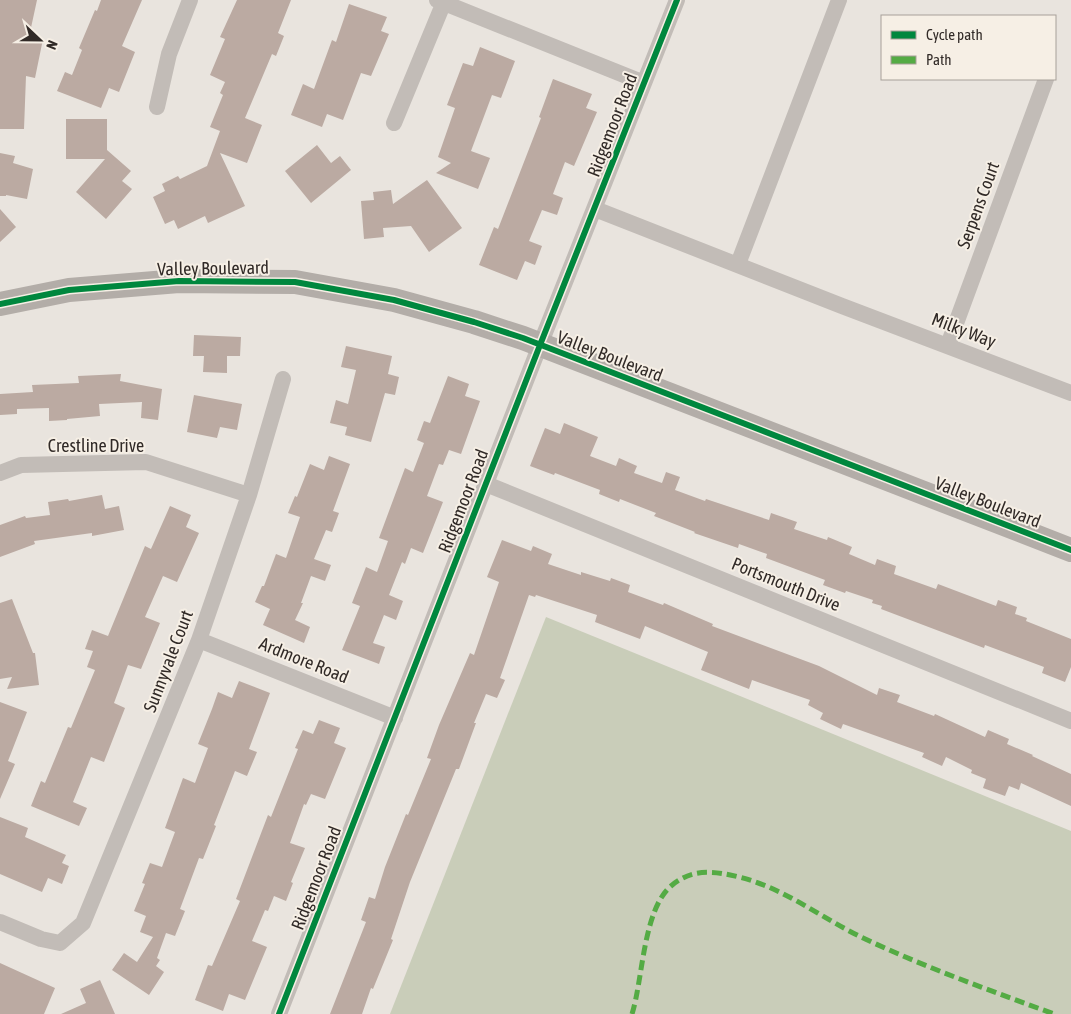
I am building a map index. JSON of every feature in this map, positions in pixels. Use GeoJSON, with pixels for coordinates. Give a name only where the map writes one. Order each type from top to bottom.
{"type":"FeatureCollection","features":[{"type":"Feature","properties":{"kind":"street"},"geometry":{"type":"LineString","coordinates":[[157,107],[169,54],[190,0]]}},
{"type":"Feature","properties":{"kind":"street","name":"Ridgemoor Road"},"geometry":{"type":"LineString","coordinates":[[279,1014],[677,0]]}},
{"type":"Feature","properties":{"kind":"street"},"geometry":{"type":"LineString","coordinates":[[738,264],[839,0]]}},
{"type":"Feature","properties":{"kind":"street"},"geometry":{"type":"LineString","coordinates":[[394,123],[441,1],[644,82]]}},
{"type":"Feature","properties":{"kind":"street","name":"Serpens Court"},"geometry":{"type":"LineString","coordinates":[[948,345],[1046,80]]}},
{"type":"Feature","properties":{"kind":"street","name":"Milky Way"},"geometry":{"type":"LineString","coordinates":[[596,209],[842,306],[1071,393]]}},
{"type":"Feature","properties":{"kind":"street","name":"Valley Boulevard"},"geometry":{"type":"LineString","coordinates":[[0,304],[69,290],[179,281],[295,282],[394,300],[474,322],[540,345],[1071,550]]}},
{"type":"Feature","properties":{"kind":"street","name":"Sunnyvale Court"},"geometry":{"type":"LineString","coordinates":[[0,922],[41,939],[60,943],[83,924],[199,640],[249,495],[283,379]]}},
{"type":"Feature","properties":{"kind":"street","name":"Crestline Drive"},"geometry":{"type":"LineString","coordinates":[[0,473],[21,465],[146,462],[249,495]]}},
{"type":"Feature","properties":{"kind":"street","name":"Portsmouth Drive"},"geometry":{"type":"LineString","coordinates":[[486,484],[1071,721]]}},
{"type":"Feature","properties":{"kind":"street","name":"Ardmore Road"},"geometry":{"type":"LineString","coordinates":[[199,640],[395,718]]}},
{"type":"Feature","properties":{"kind":"green space"},"geometry":{"type":"Polygon","coordinates":[[[546,617],[1071,831],[1071,1014],[390,1014],[546,617]]]}},
{"type":"Feature","properties":{"kind":"building"},"geometry":{"type":"Polygon","coordinates":[[[0,0],[37,0],[29,37],[43,39],[35,78],[26,76],[24,129],[0,129],[0,0]]]}},
{"type":"Feature","properties":{"kind":"building"},"geometry":{"type":"Polygon","coordinates":[[[101,0],[142,0],[122,46],[135,52],[119,92],[109,88],[101,108],[57,91],[65,72],[72,75],[82,50],[79,48],[101,0]]]}},
{"type":"Feature","properties":{"kind":"building"},"geometry":{"type":"Polygon","coordinates":[[[237,0],[291,0],[278,33],[284,36],[276,56],[272,54],[245,118],[262,125],[247,163],[220,153],[245,206],[208,223],[205,216],[178,229],[174,220],[165,224],[153,197],[165,191],[162,184],[178,176],[180,179],[207,166],[220,131],[210,127],[223,95],[220,93],[225,82],[210,75],[225,39],[220,37],[237,0]]]}},
{"type":"Feature","properties":{"kind":"building"},"geometry":{"type":"Polygon","coordinates":[[[349,4],[387,17],[381,31],[389,34],[371,76],[361,73],[343,120],[327,114],[322,127],[291,115],[303,84],[314,89],[332,40],[336,42],[349,4]]]}},
{"type":"Feature","properties":{"kind":"building"},"geometry":{"type":"Polygon","coordinates":[[[480,47],[515,61],[501,98],[492,95],[471,151],[490,158],[478,189],[436,173],[451,163],[438,157],[455,108],[447,105],[463,63],[473,66],[480,47]]]}},
{"type":"Feature","properties":{"kind":"building"},"geometry":{"type":"Polygon","coordinates":[[[553,79],[592,94],[586,108],[597,112],[574,166],[565,162],[553,194],[563,198],[557,215],[542,210],[529,241],[542,246],[535,265],[525,261],[517,280],[479,265],[494,227],[498,229],[541,118],[539,117],[553,79]]]}},
{"type":"Feature","properties":{"kind":"building"},"geometry":{"type":"Polygon","coordinates":[[[66,119],[107,119],[107,150],[131,171],[122,181],[132,189],[106,219],[76,192],[105,159],[66,159],[66,119]]]}},
{"type":"Feature","properties":{"kind":"building"},"geometry":{"type":"Polygon","coordinates":[[[317,145],[331,163],[340,156],[351,170],[311,203],[285,171],[317,145]]]}},
{"type":"Feature","properties":{"kind":"building"},"geometry":{"type":"Polygon","coordinates":[[[0,153],[15,156],[13,163],[33,169],[27,199],[6,195],[0,196],[0,153]]]}},
{"type":"Feature","properties":{"kind":"building"},"geometry":{"type":"Polygon","coordinates":[[[427,180],[462,228],[429,252],[411,226],[383,228],[384,237],[364,239],[361,201],[374,200],[373,192],[391,190],[393,204],[427,180]]]}},
{"type":"Feature","properties":{"kind":"building"},"geometry":{"type":"Polygon","coordinates":[[[0,209],[16,227],[0,242],[0,209]]]}},
{"type":"Feature","properties":{"kind":"building"},"geometry":{"type":"Polygon","coordinates":[[[194,335],[241,337],[240,356],[227,356],[227,373],[203,372],[204,356],[193,356],[194,335]]]}},
{"type":"Feature","properties":{"kind":"building"},"geometry":{"type":"Polygon","coordinates":[[[346,346],[392,356],[388,374],[399,377],[395,395],[385,393],[371,442],[345,435],[347,427],[330,423],[336,400],[348,404],[356,370],[341,367],[346,346]]]}},
{"type":"Feature","properties":{"kind":"building"},"geometry":{"type":"Polygon","coordinates":[[[121,374],[120,381],[162,389],[158,420],[141,418],[142,402],[99,404],[100,416],[67,420],[49,421],[49,408],[17,409],[17,414],[0,415],[0,394],[33,392],[32,385],[79,383],[78,376],[121,374]]]}},
{"type":"Feature","properties":{"kind":"building"},"geometry":{"type":"Polygon","coordinates":[[[448,376],[469,384],[465,396],[480,401],[461,454],[449,450],[443,465],[439,464],[427,496],[443,502],[423,553],[411,548],[405,564],[402,562],[389,595],[403,601],[396,620],[384,615],[373,643],[385,647],[379,664],[342,650],[360,606],[352,603],[366,567],[377,572],[388,541],[379,538],[405,468],[413,472],[424,443],[417,440],[424,421],[430,423],[448,376]]]}},
{"type":"Feature","properties":{"kind":"building"},"geometry":{"type":"Polygon","coordinates":[[[194,395],[242,404],[237,430],[220,427],[217,438],[187,432],[194,395]]]}},
{"type":"Feature","properties":{"kind":"building"},"geometry":{"type":"Polygon","coordinates":[[[564,423],[598,437],[590,456],[616,466],[619,458],[637,466],[634,473],[662,483],[666,472],[680,477],[675,490],[769,520],[771,513],[797,522],[794,529],[827,540],[828,537],[852,547],[849,554],[875,565],[877,559],[896,566],[894,574],[936,589],[938,584],[996,606],[998,600],[1017,607],[1015,614],[1027,618],[1026,621],[1071,639],[1071,667],[1065,682],[1042,673],[1044,667],[985,645],[984,648],[881,609],[882,606],[872,603],[873,600],[823,585],[825,580],[766,558],[767,554],[739,544],[738,548],[694,533],[654,516],[656,513],[620,499],[619,502],[599,494],[600,490],[530,466],[545,428],[560,434],[564,423]]]}},
{"type":"Feature","properties":{"kind":"building"},"geometry":{"type":"Polygon","coordinates":[[[329,456],[350,464],[333,511],[339,513],[332,532],[326,530],[314,559],[331,565],[325,581],[311,576],[301,603],[303,603],[295,620],[310,627],[304,643],[263,625],[270,609],[255,602],[262,586],[264,586],[276,554],[286,558],[300,517],[288,513],[295,496],[297,497],[310,464],[324,470],[329,456]]]}},
{"type":"Feature","properties":{"kind":"building"},"geometry":{"type":"Polygon","coordinates":[[[102,495],[105,509],[119,506],[124,530],[92,536],[92,533],[34,541],[35,544],[0,557],[0,525],[25,516],[26,518],[50,515],[48,502],[68,499],[69,501],[102,495]]]}},
{"type":"Feature","properties":{"kind":"building"},"geometry":{"type":"Polygon","coordinates":[[[170,506],[191,515],[186,527],[199,533],[177,582],[163,576],[145,617],[160,623],[141,669],[128,665],[114,703],[125,708],[104,762],[91,757],[73,802],[87,808],[79,826],[31,806],[41,781],[45,783],[68,727],[71,728],[95,670],[87,667],[93,651],[85,649],[92,630],[108,636],[145,546],[151,549],[170,506]]]}},
{"type":"Feature","properties":{"kind":"building"},"geometry":{"type":"Polygon","coordinates":[[[502,540],[531,551],[533,546],[552,554],[548,564],[581,575],[581,572],[610,581],[611,578],[630,585],[628,592],[663,605],[664,603],[713,624],[712,626],[819,666],[877,695],[879,688],[900,695],[897,702],[934,716],[935,714],[985,737],[988,730],[1009,739],[1007,744],[1071,774],[1071,806],[1021,783],[1019,790],[1009,786],[1005,796],[983,788],[986,779],[971,773],[972,770],[946,757],[942,766],[922,757],[924,753],[843,724],[841,729],[820,719],[823,713],[808,705],[810,700],[752,680],[749,689],[701,670],[708,652],[645,626],[640,639],[595,622],[597,615],[536,595],[535,597],[529,595],[500,678],[505,680],[497,698],[486,694],[459,769],[456,769],[410,882],[391,939],[393,940],[373,989],[371,988],[362,1014],[330,1014],[366,922],[361,920],[369,897],[375,899],[385,867],[406,814],[408,815],[431,759],[427,758],[439,725],[470,653],[474,655],[499,582],[487,577],[502,540]]]}},
{"type":"Feature","properties":{"kind":"building"},"geometry":{"type":"Polygon","coordinates":[[[12,599],[33,653],[35,653],[39,685],[7,689],[12,677],[0,679],[0,603],[12,599]]]}},
{"type":"Feature","properties":{"kind":"building"},"geometry":{"type":"Polygon","coordinates":[[[239,681],[270,693],[249,749],[257,752],[247,776],[235,771],[203,859],[199,858],[180,909],[185,911],[175,936],[166,933],[157,958],[160,960],[156,966],[164,972],[149,995],[112,970],[124,953],[137,962],[153,937],[140,932],[146,916],[134,911],[145,884],[142,883],[150,863],[162,867],[175,832],[165,828],[183,778],[195,783],[208,748],[198,744],[218,692],[232,698],[239,681]]]}},
{"type":"Feature","properties":{"kind":"building"},"geometry":{"type":"Polygon","coordinates":[[[0,702],[27,712],[8,761],[15,764],[0,799],[0,702]]]}},
{"type":"Feature","properties":{"kind":"building"},"geometry":{"type":"Polygon","coordinates":[[[319,720],[340,728],[334,743],[346,748],[325,799],[311,794],[306,805],[304,804],[290,843],[305,848],[291,882],[293,883],[286,901],[274,896],[268,911],[265,910],[252,941],[267,947],[245,1000],[229,994],[223,1011],[195,1000],[208,965],[212,966],[240,901],[236,899],[268,815],[271,817],[298,749],[295,748],[303,730],[313,734],[319,720]]]}},
{"type":"Feature","properties":{"kind":"building"},"geometry":{"type":"Polygon","coordinates":[[[0,817],[28,828],[25,837],[66,855],[62,863],[69,866],[62,884],[48,878],[42,892],[0,874],[0,817]]]}},
{"type":"Feature","properties":{"kind":"building"},"geometry":{"type":"Polygon","coordinates":[[[0,963],[55,988],[44,1014],[0,1014],[0,963]]]}},
{"type":"Feature","properties":{"kind":"building"},"geometry":{"type":"Polygon","coordinates":[[[100,980],[115,1014],[61,1014],[86,1003],[80,989],[100,980]]]}},
{"type":"Feature","properties":{"kind":"marked path"},"geometry":{"type":"LineString","coordinates":[[632,1014],[649,928],[662,897],[679,880],[704,872],[739,877],[771,888],[885,948],[957,978],[1054,1014]]}},
{"type":"Feature","properties":{"kind":"cycle path"},"geometry":{"type":"LineString","coordinates":[[279,1014],[677,0]]}},
{"type":"Feature","properties":{"kind":"cycle path"},"geometry":{"type":"LineString","coordinates":[[0,304],[69,290],[179,281],[295,282],[394,300],[474,322],[523,338],[1071,550]]}}]}
